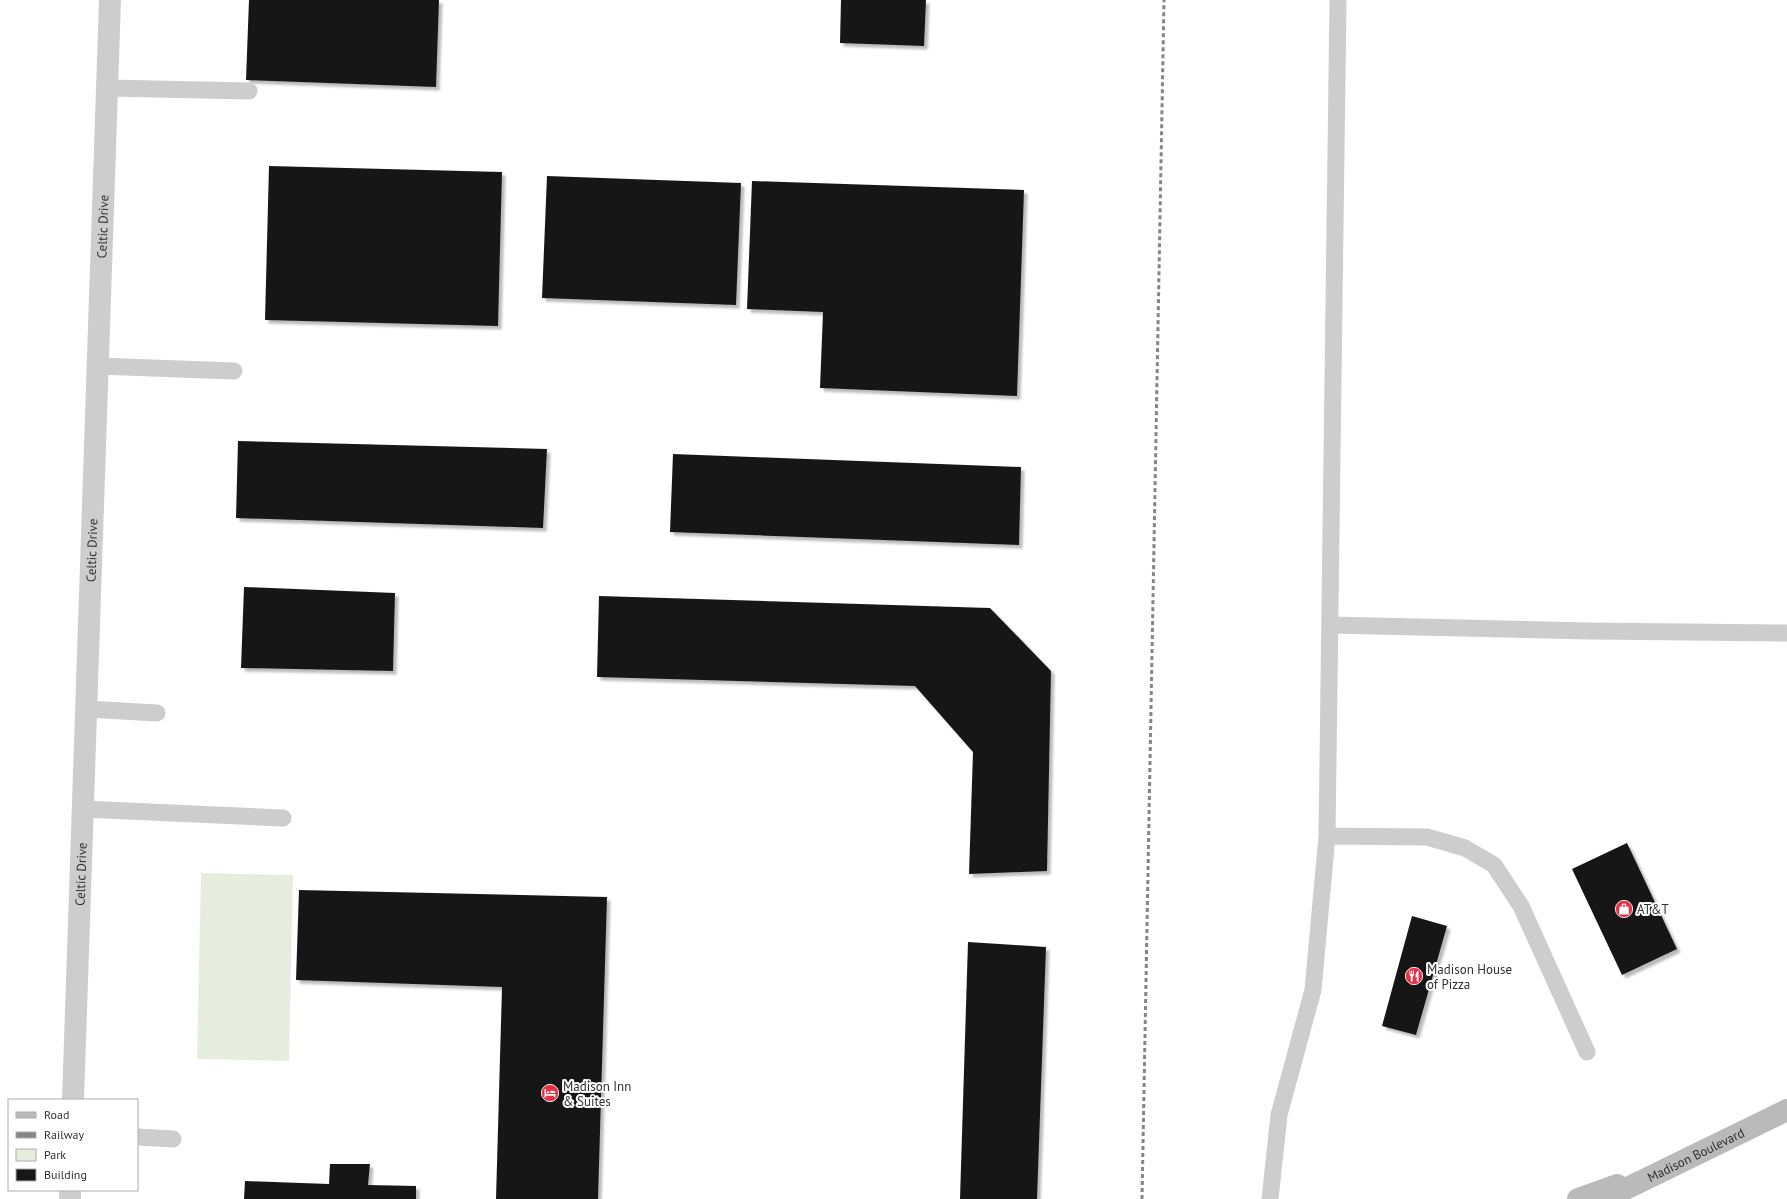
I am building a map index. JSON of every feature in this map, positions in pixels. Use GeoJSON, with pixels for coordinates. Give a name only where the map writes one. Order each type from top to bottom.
{"type":"FeatureCollection","features":[{"type":"Feature","properties":{"kind":"main road","name":"Madison Boulevard"},"geometry":{"type":"LineString","coordinates":[[1605,1199],[1787,1110]]}},
{"type":"Feature","properties":{"kind":"main road"},"geometry":{"type":"LineString","coordinates":[[1578,1199],[1677,1163]]}},
{"type":"Feature","properties":{"kind":"street","name":"Celtic Drive"},"geometry":{"type":"LineString","coordinates":[[73,1099],[110,0]]}},
{"type":"Feature","properties":{"kind":"lane"},"geometry":{"type":"LineString","coordinates":[[1270,1199],[1279,1115],[1313,990],[1327,836],[1331,625],[1338,0]]}},
{"type":"Feature","properties":{"kind":"lane"},"geometry":{"type":"LineString","coordinates":[[108,88],[249,91]]}},
{"type":"Feature","properties":{"kind":"lane"},"geometry":{"type":"LineString","coordinates":[[98,366],[234,371]]}},
{"type":"Feature","properties":{"kind":"lane"},"geometry":{"type":"LineString","coordinates":[[1331,625],[1590,631],[1787,633]]}},
{"type":"Feature","properties":{"kind":"lane"},"geometry":{"type":"LineString","coordinates":[[87,709],[157,713]]}},
{"type":"Feature","properties":{"kind":"lane"},"geometry":{"type":"LineString","coordinates":[[83,809],[283,818]]}},
{"type":"Feature","properties":{"kind":"lane"},"geometry":{"type":"LineString","coordinates":[[1327,836],[1427,837],[1465,848],[1494,865],[1521,906],[1587,1052]]}},
{"type":"Feature","properties":{"kind":"lane"},"geometry":{"type":"LineString","coordinates":[[138,1137],[173,1138]]}},
{"type":"Feature","properties":{"kind":"green space"},"geometry":{"type":"Polygon","coordinates":[[[201,873],[293,875],[289,1061],[197,1059],[201,873]]]}},
{"type":"Feature","properties":{"kind":"building"},"geometry":{"type":"Polygon","coordinates":[[[249,0],[439,0],[436,87],[246,80],[249,0]]]}},
{"type":"Feature","properties":{"kind":"building"},"geometry":{"type":"Polygon","coordinates":[[[841,0],[926,0],[924,46],[840,43],[841,0]]]}},
{"type":"Feature","properties":{"kind":"building"},"geometry":{"type":"Polygon","coordinates":[[[269,166],[502,172],[498,326],[265,320],[269,166]]]}},
{"type":"Feature","properties":{"kind":"building"},"geometry":{"type":"Polygon","coordinates":[[[547,176],[741,183],[736,305],[542,298],[547,176]]]}},
{"type":"Feature","properties":{"kind":"building"},"geometry":{"type":"Polygon","coordinates":[[[752,181],[1024,190],[1017,396],[820,388],[823,312],[747,309],[752,181]]]}},
{"type":"Feature","properties":{"kind":"building"},"geometry":{"type":"Polygon","coordinates":[[[238,441],[547,449],[543,528],[236,518],[238,441]]]}},
{"type":"Feature","properties":{"kind":"building"},"geometry":{"type":"Polygon","coordinates":[[[673,454],[1021,467],[1019,545],[670,532],[673,454]]]}},
{"type":"Feature","properties":{"kind":"building"},"geometry":{"type":"Polygon","coordinates":[[[244,587],[395,593],[393,671],[241,668],[244,587]]]}},
{"type":"Feature","properties":{"kind":"building"},"geometry":{"type":"Polygon","coordinates":[[[599,596],[990,608],[1051,671],[1047,871],[969,874],[973,752],[915,686],[597,677],[599,596]]]}},
{"type":"Feature","properties":{"kind":"building","name":"AT&T"},"geometry":{"type":"Polygon","coordinates":[[[1627,843],[1677,949],[1622,975],[1572,869],[1627,843]]]}},
{"type":"Feature","properties":{"kind":"building","name":"Madison Inn & Suites"},"geometry":{"type":"Polygon","coordinates":[[[299,890],[607,897],[598,1199],[496,1199],[502,987],[296,980],[299,890]]]}},
{"type":"Feature","properties":{"kind":"building","name":"Madison House of Pizza"},"geometry":{"type":"Polygon","coordinates":[[[1412,916],[1447,926],[1416,1035],[1382,1026],[1412,916]]]}},
{"type":"Feature","properties":{"kind":"building"},"geometry":{"type":"Polygon","coordinates":[[[968,942],[1046,947],[1037,1199],[960,1199],[968,942]]]}},
{"type":"Feature","properties":{"kind":"building"},"geometry":{"type":"Polygon","coordinates":[[[330,1164],[370,1164],[368,1185],[416,1186],[416,1199],[244,1199],[245,1181],[329,1184],[330,1164]]]}},
{"type":"Feature","properties":{"kind":"railway"},"geometry":{"type":"LineString","coordinates":[[1142,1199],[1164,0]]}},
{"type":"Feature","properties":{"kind":"place","name":"AT&T"},"geometry":{"type":"Point","coordinates":[1624,909]}},
{"type":"Feature","properties":{"kind":"place","name":"Madison House of Pizza"},"geometry":{"type":"Point","coordinates":[1414,976]}},
{"type":"Feature","properties":{"kind":"place","name":"Madison Inn & Suites"},"geometry":{"type":"Point","coordinates":[550,1093]}}]}
